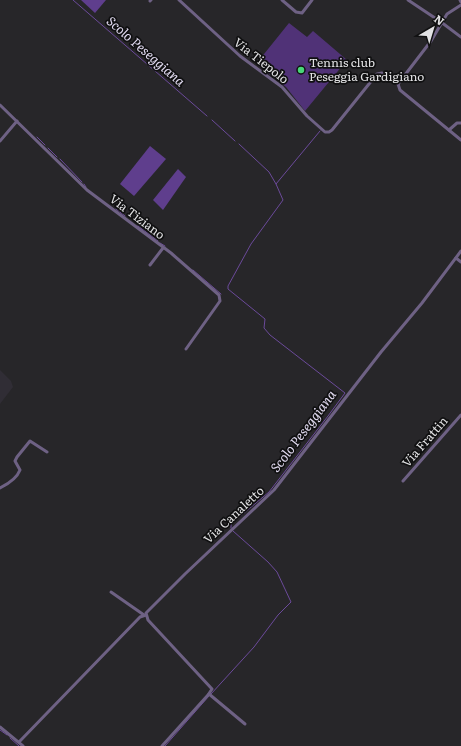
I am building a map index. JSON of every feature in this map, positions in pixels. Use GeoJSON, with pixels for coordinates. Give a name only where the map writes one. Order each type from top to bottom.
{"type":"FeatureCollection","features":[{"type":"Feature","properties":{"kind":"street","name":"Via Tiepolo"},"geometry":{"type":"LineString","coordinates":[[179,0],[240,56],[282,87],[307,116],[325,132],[332,130],[377,74],[382,73],[398,84]]}},
{"type":"Feature","properties":{"kind":"street"},"geometry":{"type":"LineString","coordinates":[[282,0],[296,12],[302,13],[312,0]]}},
{"type":"Feature","properties":{"kind":"street"},"geometry":{"type":"LineString","coordinates":[[408,0],[461,37]]}},
{"type":"Feature","properties":{"kind":"street"},"geometry":{"type":"LineString","coordinates":[[461,5],[447,14],[431,41],[398,84],[400,90],[461,140]]}},
{"type":"Feature","properties":{"kind":"street","name":"Via Tiziano"},"geometry":{"type":"LineString","coordinates":[[0,105],[87,190],[163,248],[219,295],[220,301],[186,348]]}},
{"type":"Feature","properties":{"kind":"street"},"geometry":{"type":"LineString","coordinates":[[0,141],[17,121]]}},
{"type":"Feature","properties":{"kind":"street"},"geometry":{"type":"LineString","coordinates":[[449,130],[457,123],[461,123]]}},
{"type":"Feature","properties":{"kind":"street"},"geometry":{"type":"LineString","coordinates":[[150,265],[163,248]]}},
{"type":"Feature","properties":{"kind":"street","name":"Via Canaletto"},"geometry":{"type":"LineString","coordinates":[[19,742],[140,617],[145,615],[185,574],[274,490],[381,352],[422,303],[461,251]]}},
{"type":"Feature","properties":{"kind":"street"},"geometry":{"type":"LineString","coordinates":[[456,258],[461,262]]}},
{"type":"Feature","properties":{"kind":"street","name":"Via Frattin"},"geometry":{"type":"LineString","coordinates":[[403,481],[461,415]]}},
{"type":"Feature","properties":{"kind":"street"},"geometry":{"type":"LineString","coordinates":[[0,488],[6,485],[18,474],[20,470],[16,461],[17,457],[30,441],[47,452]]}},
{"type":"Feature","properties":{"kind":"street"},"geometry":{"type":"LineString","coordinates":[[110,592],[145,615],[148,620],[211,686],[212,689],[209,694],[162,746]]}},
{"type":"Feature","properties":{"kind":"street"},"geometry":{"type":"LineString","coordinates":[[209,694],[245,724]]}},
{"type":"Feature","properties":{"kind":"street"},"geometry":{"type":"LineString","coordinates":[[0,727],[23,746]]}},
{"type":"Feature","properties":{"kind":"shaded area"},"geometry":{"type":"Polygon","coordinates":[[[81,0],[106,0],[95,13],[81,0]]]}},
{"type":"Feature","properties":{"kind":"shaded area","name":"Tennis club Peseggia Gardigiano"},"geometry":{"type":"Polygon","coordinates":[[[289,23],[307,37],[313,31],[347,60],[305,111],[286,87],[256,64],[289,23]]]}},
{"type":"Feature","properties":{"kind":"shaded area"},"geometry":{"type":"Polygon","coordinates":[[[150,146],[166,159],[134,196],[120,184],[150,146]]]}},
{"type":"Feature","properties":{"kind":"shaded area"},"geometry":{"type":"Polygon","coordinates":[[[178,169],[186,177],[163,210],[153,200],[178,169]]]}},
{"type":"Feature","properties":{"kind":"shaded area"},"geometry":{"type":"Polygon","coordinates":[[[0,370],[11,381],[13,387],[0,404],[0,370]]]}},
{"type":"Feature","properties":{"kind":"waterway","name":"Scolo Peseggiana"},"geometry":{"type":"LineString","coordinates":[[73,0],[207,116]]}},
{"type":"Feature","properties":{"kind":"waterway","name":"Scolo Peseggiana"},"geometry":{"type":"LineString","coordinates":[[212,120],[235,141]]}},
{"type":"Feature","properties":{"kind":"waterway","name":"Scolo Peseggiana"},"geometry":{"type":"LineString","coordinates":[[231,528],[231,525],[237,519],[269,492],[345,393],[270,335],[264,328],[265,319],[228,289],[228,286],[251,244],[283,200],[276,184],[320,131]]}},
{"type":"Feature","properties":{"kind":"waterway"},"geometry":{"type":"LineString","coordinates":[[37,137],[45,145]]}},
{"type":"Feature","properties":{"kind":"waterway","name":"Scolo Peseggiana"},"geometry":{"type":"LineString","coordinates":[[239,144],[269,172],[276,184]]}},
{"type":"Feature","properties":{"kind":"waterway"},"geometry":{"type":"LineString","coordinates":[[48,148],[57,157]]}},
{"type":"Feature","properties":{"kind":"waterway"},"geometry":{"type":"LineString","coordinates":[[60,159],[82,182]]}},
{"type":"Feature","properties":{"kind":"waterway"},"geometry":{"type":"LineString","coordinates":[[116,209],[125,216]]}},
{"type":"Feature","properties":{"kind":"waterway"},"geometry":{"type":"LineString","coordinates":[[138,226],[158,241]]}},
{"type":"Feature","properties":{"kind":"waterway"},"geometry":{"type":"LineString","coordinates":[[160,243],[165,246]]}},
{"type":"Feature","properties":{"kind":"waterway"},"geometry":{"type":"LineString","coordinates":[[193,270],[221,294]]}},
{"type":"Feature","properties":{"kind":"waterway","name":"Scolo Peseggiana"},"geometry":{"type":"LineString","coordinates":[[211,694],[254,647],[278,615],[291,602],[277,572],[233,531]]}},
{"type":"Feature","properties":{"kind":"waterway","name":"Scolo Peseggiana"},"geometry":{"type":"LineString","coordinates":[[165,746],[209,696]]}},
{"type":"Feature","properties":{"kind":"waterway"},"geometry":{"type":"LineString","coordinates":[[0,730],[7,735]]}},
{"type":"Feature","properties":{"kind":"waterway"},"geometry":{"type":"LineString","coordinates":[[10,738],[19,746]]}},
{"type":"Feature","properties":{"kind":"place","name":"Tennis club Peseggia Gardigiano"},"geometry":{"type":"Point","coordinates":[301,70]}}]}
